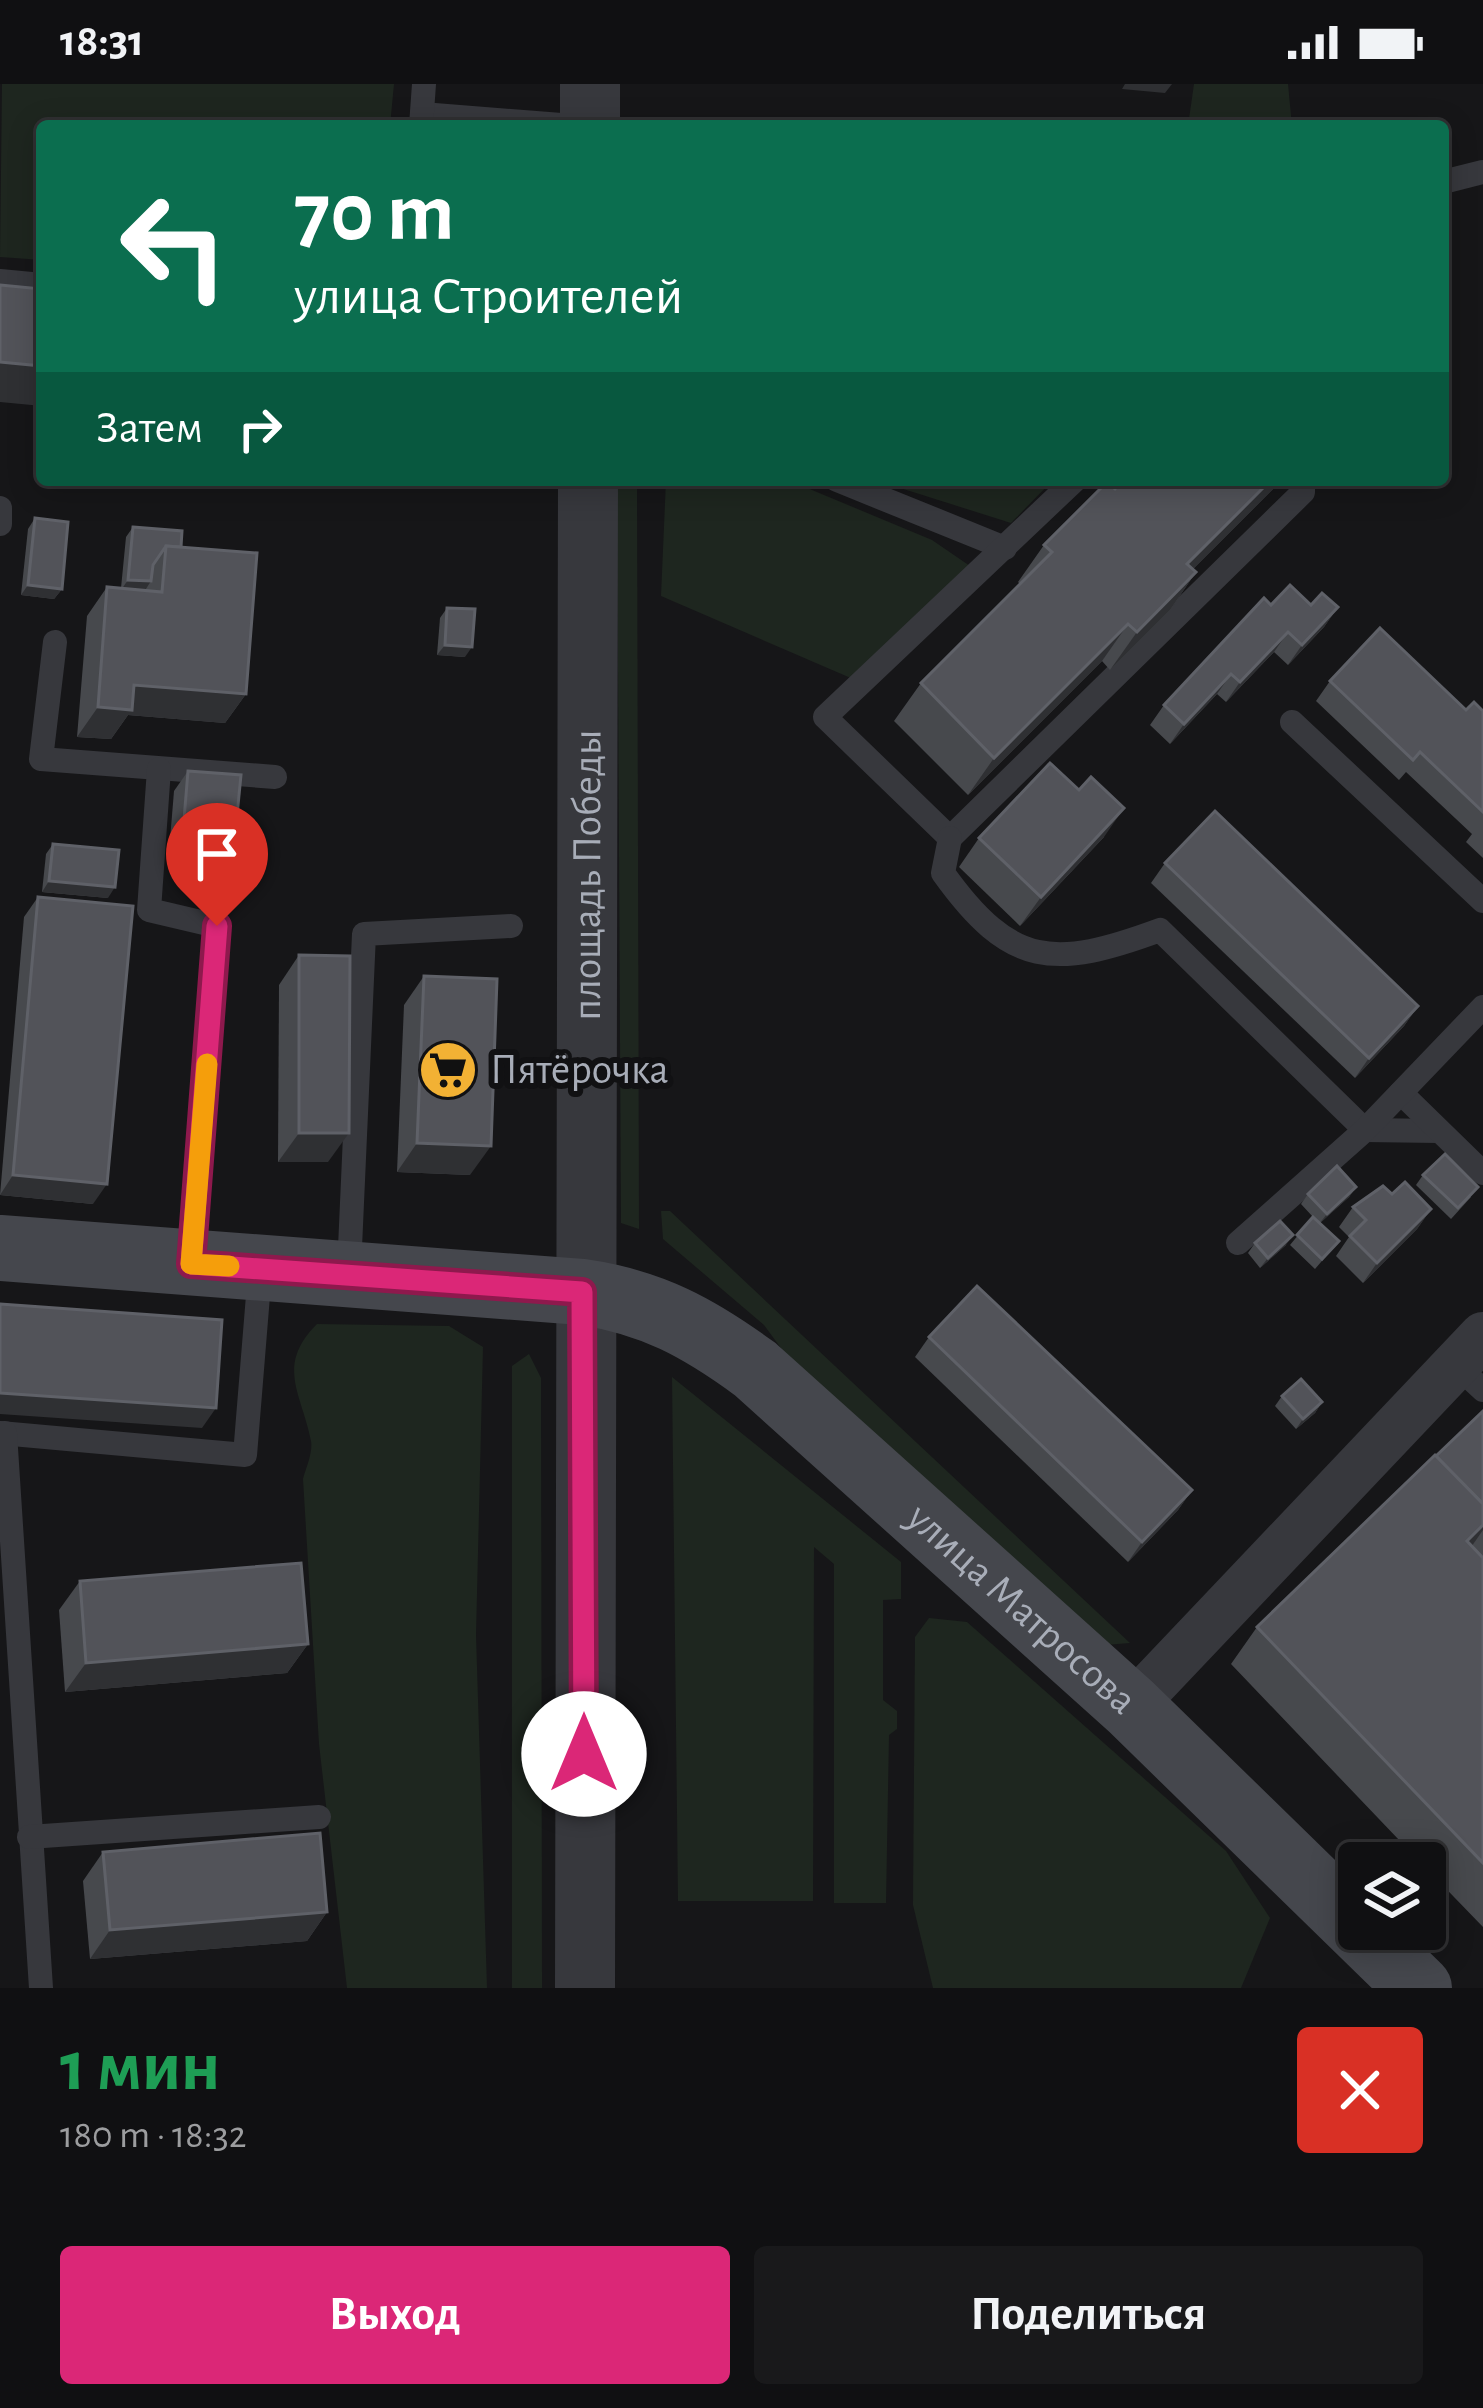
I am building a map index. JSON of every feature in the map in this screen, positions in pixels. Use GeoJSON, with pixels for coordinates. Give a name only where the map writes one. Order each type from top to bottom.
{"type":"FeatureCollection","features":[{"type":"Feature","properties":{"kind":"main road","name":"улица Матросова"},"geometry":{"type":"LineString","coordinates":[[0,1248],[582,1292],[651,1305],[698,1327],[755,1369],[1130,1707],[1419,1988]]}},
{"type":"Feature","properties":{"kind":"street"},"geometry":{"type":"LineString","coordinates":[[590,84],[590,120]]}},
{"type":"Feature","properties":{"kind":"street","name":"площадь Победы"},"geometry":{"type":"LineString","coordinates":[[585,1988],[582,1292],[588,486]]}},
{"type":"Feature","properties":{"kind":"street"},"geometry":{"type":"LineString","coordinates":[[1130,1707],[1474,1363]]}},
{"type":"Feature","properties":{"kind":"lane"},"geometry":{"type":"LineString","coordinates":[[422,120],[424,84]]}},
{"type":"Feature","properties":{"kind":"lane"},"geometry":{"type":"LineString","coordinates":[[1449,180],[1483,172]]}},
{"type":"Feature","properties":{"kind":"lane"},"geometry":{"type":"LineString","coordinates":[[0,281],[36,284]]}},
{"type":"Feature","properties":{"kind":"lane"},"geometry":{"type":"LineString","coordinates":[[852,486],[1005,548]]}},
{"type":"Feature","properties":{"kind":"lane"},"geometry":{"type":"LineString","coordinates":[[950,838],[825,717],[1070,486]]}},
{"type":"Feature","properties":{"kind":"lane"},"geometry":{"type":"LineString","coordinates":[[1303,486],[1303,492],[950,838],[943,873],[979,924],[1033,952],[1065,955],[1108,949],[1160,930],[1365,1130],[1439,1131]]}},
{"type":"Feature","properties":{"kind":"lane"},"geometry":{"type":"LineString","coordinates":[[0,508],[0,524]]}},
{"type":"Feature","properties":{"kind":"lane"},"geometry":{"type":"LineString","coordinates":[[55,642],[41,759],[275,777]]}},
{"type":"Feature","properties":{"kind":"lane"},"geometry":{"type":"LineString","coordinates":[[1292,722],[1483,901]]}},
{"type":"Feature","properties":{"kind":"lane"},"geometry":{"type":"LineString","coordinates":[[159,769],[149,910],[217,926],[191,1264]]}},
{"type":"Feature","properties":{"kind":"lane"},"geometry":{"type":"LineString","coordinates":[[349,1275],[364,934],[511,926]]}},
{"type":"Feature","properties":{"kind":"lane"},"geometry":{"type":"LineString","coordinates":[[1238,1244],[1365,1130],[1483,1006]]}},
{"type":"Feature","properties":{"kind":"lane"},"geometry":{"type":"LineString","coordinates":[[1401,1093],[1483,1173]]}},
{"type":"Feature","properties":{"kind":"lane"},"geometry":{"type":"LineString","coordinates":[[41,1988],[3,1433],[245,1455],[260,1268]]}},
{"type":"Feature","properties":{"kind":"lane"},"geometry":{"type":"LineString","coordinates":[[29,1837],[319,1817]]}},
{"type":"Feature","properties":{"kind":"shaded area"},"geometry":{"type":"Polygon","coordinates":[[[2,84],[394,84],[391,120],[36,120],[36,260],[0,257],[2,84]]]}},
{"type":"Feature","properties":{"kind":"shaded area"},"geometry":{"type":"Polygon","coordinates":[[[1194,84],[1288,84],[1291,120],[1189,120],[1194,84]]]}},
{"type":"Feature","properties":{"kind":"shaded area"},"geometry":{"type":"Polygon","coordinates":[[[617,486],[637,486],[639,1229],[621,1223],[617,486]]]}},
{"type":"Feature","properties":{"kind":"shaded area"},"geometry":{"type":"Polygon","coordinates":[[[666,486],[802,486],[932,540],[970,566],[853,679],[661,596],[666,486]]]}},
{"type":"Feature","properties":{"kind":"shaded area"},"geometry":{"type":"Polygon","coordinates":[[[894,486],[1047,486],[1011,523],[894,486]]]}},
{"type":"Feature","properties":{"kind":"shaded area"},"geometry":{"type":"Polygon","coordinates":[[[661,1211],[670,1211],[1130,1643],[1105,1645],[789,1359],[764,1325],[663,1239],[661,1211]]]}},
{"type":"Feature","properties":{"kind":"shaded area"},"geometry":{"type":"Polygon","coordinates":[[[317,1324],[449,1326],[483,1347],[476,1635],[487,1988],[347,1988],[319,1744],[303,1479],[311,1441],[294,1367],[304,1339],[317,1324]]]}},
{"type":"Feature","properties":{"kind":"shaded area"},"geometry":{"type":"Polygon","coordinates":[[[529,1354],[541,1378],[542,1988],[512,1988],[512,1366],[529,1354]]]}},
{"type":"Feature","properties":{"kind":"shaded area"},"geometry":{"type":"Polygon","coordinates":[[[672,1377],[901,1562],[901,1599],[883,1600],[883,1700],[897,1711],[897,1729],[889,1735],[886,1903],[834,1903],[834,1564],[814,1547],[813,1901],[678,1901],[672,1377]]]}},
{"type":"Feature","properties":{"kind":"shaded area"},"geometry":{"type":"Polygon","coordinates":[[[929,1618],[967,1622],[1226,1851],[1270,1918],[1241,1988],[933,1988],[913,1905],[915,1637],[929,1618]]]}},
{"type":"Feature","properties":{"kind":"building"},"geometry":{"type":"Polygon","coordinates":[[[0,285],[36,288],[36,365],[0,362],[0,285]]]}},
{"type":"Feature","properties":{"kind":"building"},"geometry":{"type":"Polygon","coordinates":[[[1103,486],[1265,486],[1187,564],[1196,572],[1137,632],[1128,624],[994,758],[921,683],[1052,552],[1044,545],[1103,486]]]}},
{"type":"Feature","properties":{"kind":"building"},"geometry":{"type":"Polygon","coordinates":[[[35,518],[68,522],[62,589],[28,585],[35,518]]]}},
{"type":"Feature","properties":{"kind":"building"},"geometry":{"type":"Polygon","coordinates":[[[133,527],[182,531],[181,547],[166,546],[153,565],[151,581],[128,580],[133,527]]]}},
{"type":"Feature","properties":{"kind":"building"},"geometry":{"type":"Polygon","coordinates":[[[166,546],[257,553],[246,694],[134,685],[132,710],[98,707],[107,587],[162,592],[166,546]]]}},
{"type":"Feature","properties":{"kind":"building"},"geometry":{"type":"Polygon","coordinates":[[[1290,585],[1311,605],[1322,593],[1338,607],[1302,645],[1288,632],[1240,682],[1231,674],[1184,724],[1164,705],[1264,598],[1271,605],[1290,585]]]}},
{"type":"Feature","properties":{"kind":"building"},"geometry":{"type":"Polygon","coordinates":[[[447,608],[475,609],[472,647],[445,645],[447,608]]]}},
{"type":"Feature","properties":{"kind":"building"},"geometry":{"type":"Polygon","coordinates":[[[1380,628],[1466,710],[1474,702],[1483,711],[1483,812],[1420,752],[1413,760],[1330,681],[1380,628]]]}},
{"type":"Feature","properties":{"kind":"building"},"geometry":{"type":"Polygon","coordinates":[[[1050,763],[1079,790],[1091,777],[1124,808],[1041,897],[979,838],[1050,763]]]}},
{"type":"Feature","properties":{"kind":"building"},"geometry":{"type":"Polygon","coordinates":[[[188,771],[241,775],[235,836],[183,832],[188,771]]]}},
{"type":"Feature","properties":{"kind":"building"},"geometry":{"type":"Polygon","coordinates":[[[1215,811],[1418,1006],[1369,1058],[1165,863],[1215,811]]]}},
{"type":"Feature","properties":{"kind":"building"},"geometry":{"type":"Polygon","coordinates":[[[53,844],[119,850],[115,887],[49,881],[53,844]]]}},
{"type":"Feature","properties":{"kind":"building"},"geometry":{"type":"Polygon","coordinates":[[[38,897],[133,906],[107,1184],[13,1175],[38,897]]]}},
{"type":"Feature","properties":{"kind":"building"},"geometry":{"type":"Polygon","coordinates":[[[299,955],[350,956],[349,1133],[299,1133],[299,955]]]}},
{"type":"Feature","properties":{"kind":"building"},"geometry":{"type":"Polygon","coordinates":[[[424,976],[497,979],[491,1146],[417,1143],[424,976]]]}},
{"type":"Feature","properties":{"kind":"building"},"geometry":{"type":"Polygon","coordinates":[[[1445,1154],[1478,1187],[1458,1208],[1423,1175],[1445,1154]]]}},
{"type":"Feature","properties":{"kind":"building"},"geometry":{"type":"Polygon","coordinates":[[[1337,1166],[1356,1187],[1327,1214],[1308,1194],[1337,1166]]]}},
{"type":"Feature","properties":{"kind":"building"},"geometry":{"type":"Polygon","coordinates":[[[1405,1182],[1431,1209],[1377,1263],[1350,1236],[1366,1220],[1353,1207],[1383,1186],[1392,1194],[1405,1182]]]}},
{"type":"Feature","properties":{"kind":"building"},"geometry":{"type":"Polygon","coordinates":[[[1313,1217],[1339,1241],[1322,1259],[1297,1235],[1313,1217]]]}},
{"type":"Feature","properties":{"kind":"building"},"geometry":{"type":"Polygon","coordinates":[[[1280,1221],[1293,1235],[1268,1258],[1255,1243],[1280,1221]]]}},
{"type":"Feature","properties":{"kind":"building"},"geometry":{"type":"Polygon","coordinates":[[[977,1286],[1192,1490],[1142,1542],[929,1337],[977,1286]]]}},
{"type":"Feature","properties":{"kind":"building"},"geometry":{"type":"Polygon","coordinates":[[[0,1304],[222,1320],[216,1408],[0,1393],[0,1304]]]}},
{"type":"Feature","properties":{"kind":"building"},"geometry":{"type":"Polygon","coordinates":[[[1301,1379],[1322,1402],[1303,1419],[1282,1396],[1301,1379]]]}},
{"type":"Feature","properties":{"kind":"building"},"geometry":{"type":"Polygon","coordinates":[[[1483,1411],[1483,1504],[1436,1456],[1483,1411]]]}},
{"type":"Feature","properties":{"kind":"building"},"geometry":{"type":"Polygon","coordinates":[[[1435,1455],[1483,1504],[1483,1525],[1467,1541],[1483,1558],[1483,1863],[1257,1627],[1435,1455]]]}},
{"type":"Feature","properties":{"kind":"building"},"geometry":{"type":"Polygon","coordinates":[[[301,1563],[308,1644],[86,1663],[80,1581],[301,1563]]]}},
{"type":"Feature","properties":{"kind":"building"},"geometry":{"type":"Polygon","coordinates":[[[320,1833],[327,1912],[110,1930],[103,1852],[320,1833]]]}},
{"type":"Feature","properties":{"kind":"slow traffic"},"geometry":{"type":"LineString","coordinates":[[207,1064],[191,1264],[229,1266]]}},
{"type":"Feature","properties":{"kind":"place","name":"Пятёрочка"},"geometry":{"type":"Point","coordinates":[448,1070]}},
{"type":"Feature","properties":{"kind":"route"},"geometry":{"type":"LineString","coordinates":[[217,926],[191,1264],[582,1292],[584,1754]]}}]}
